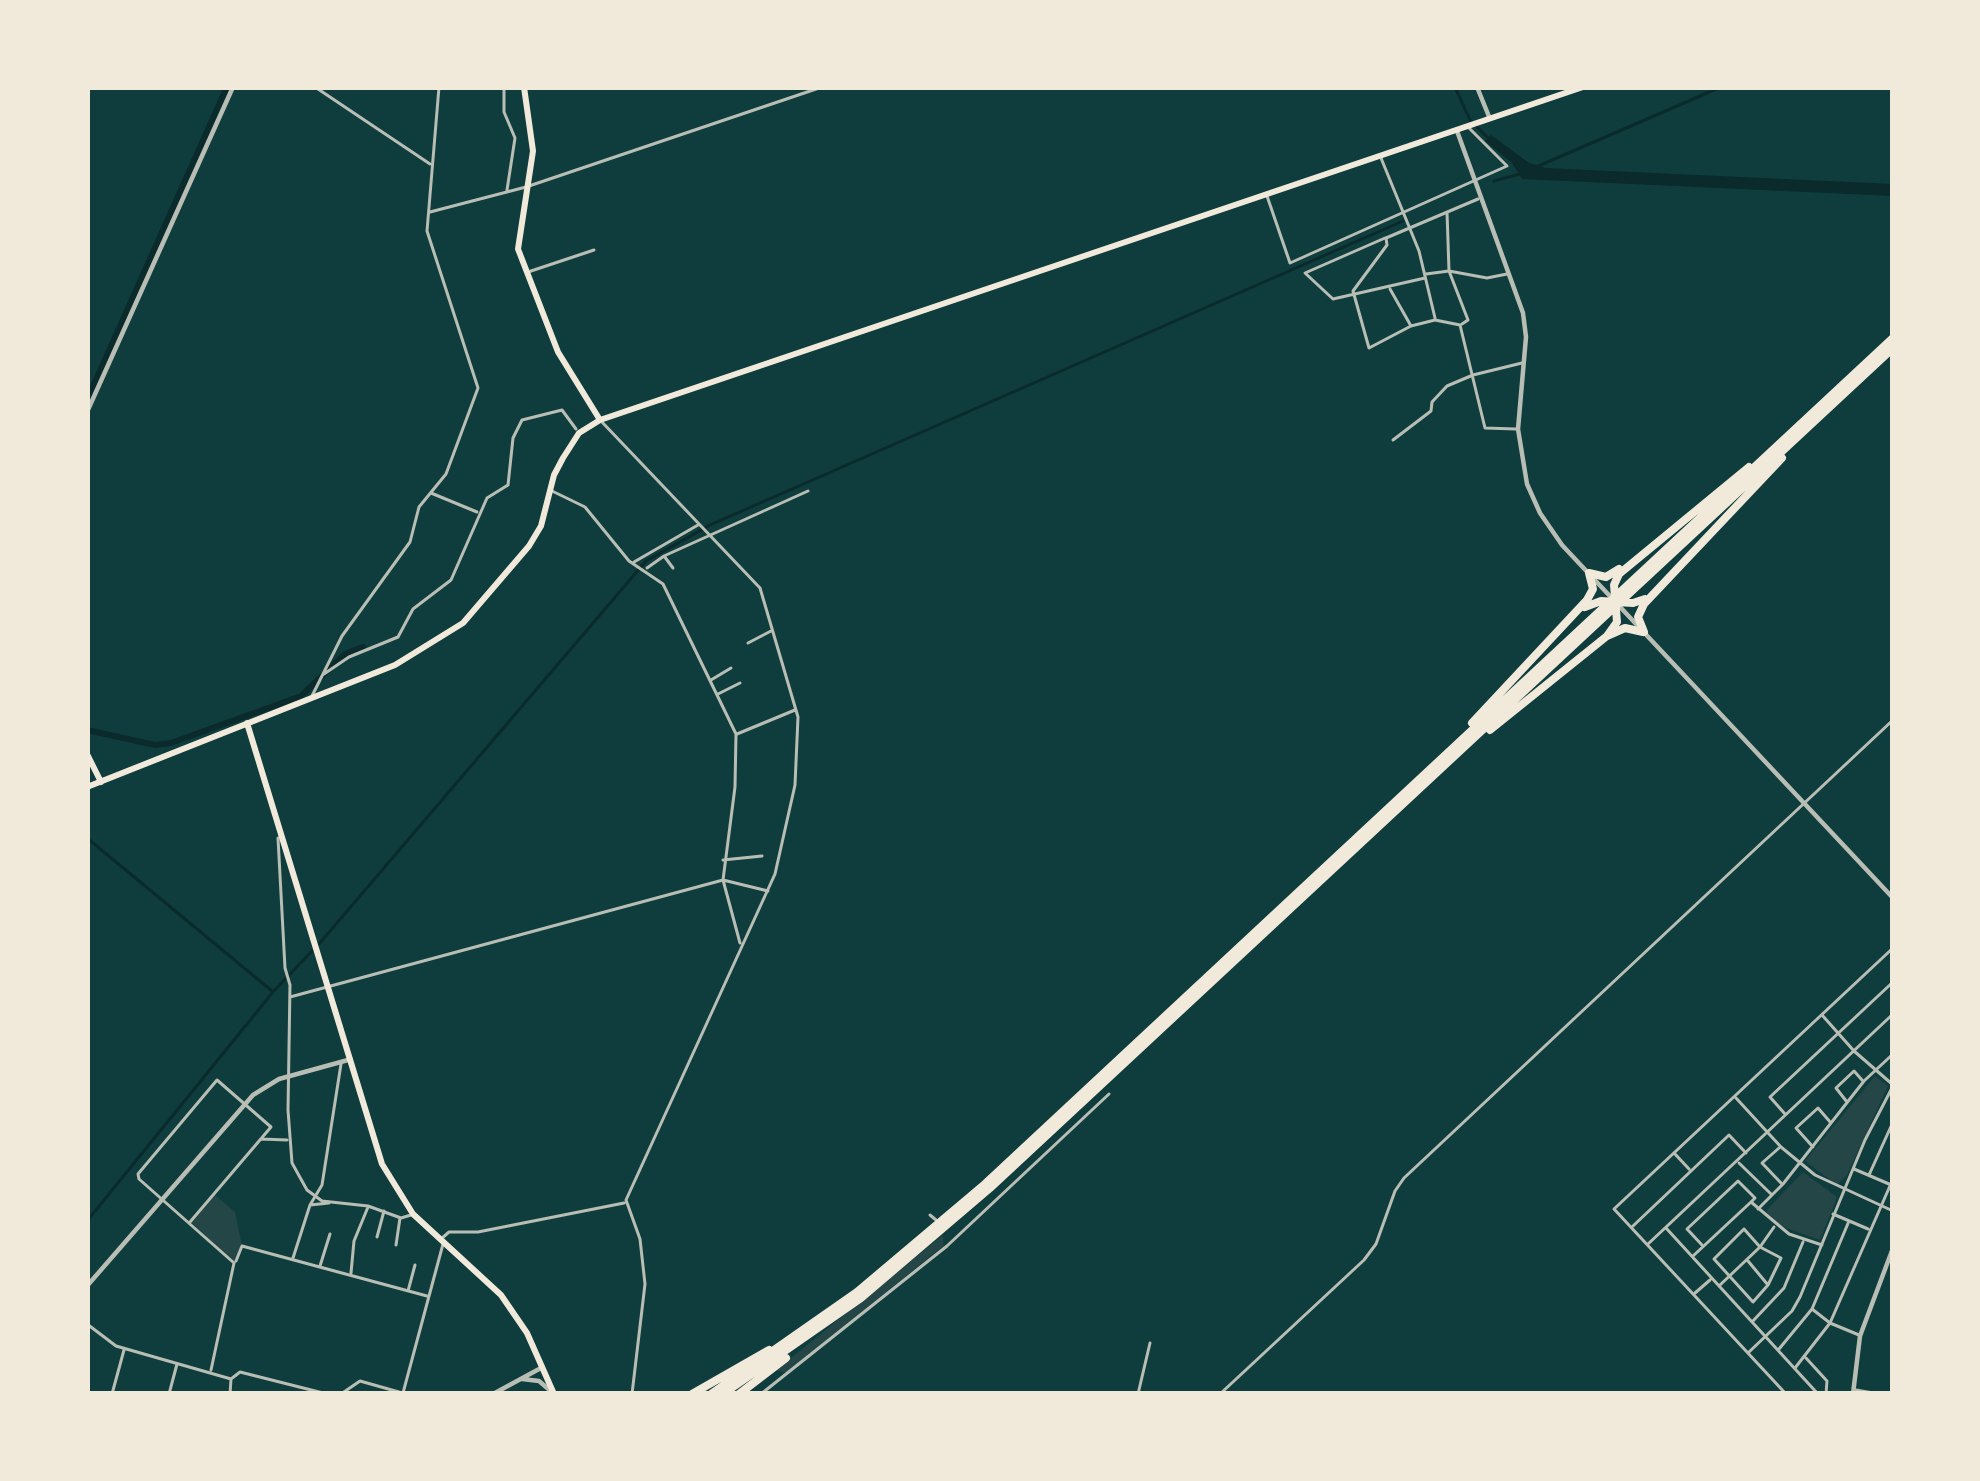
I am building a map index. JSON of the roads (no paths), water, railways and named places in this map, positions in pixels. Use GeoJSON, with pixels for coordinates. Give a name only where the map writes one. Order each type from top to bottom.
{"type":"FeatureCollection","features":[{"type":"Feature","properties":{"kind":"highway"},"geometry":{"type":"LineString","coordinates":[[739,1394],[985,1184],[1435,770],[1893,338]]}},
{"type":"Feature","properties":{"kind":"highway"},"geometry":{"type":"LineString","coordinates":[[1435,770],[1591,595],[1589,573],[1610,576],[1630,562],[1808,422],[1893,348]]}},
{"type":"Feature","properties":{"kind":"highway"},"geometry":{"type":"LineString","coordinates":[[1435,770],[1607,636],[1624,628],[1644,632],[1640,609],[1808,422]]}},
{"type":"Feature","properties":{"kind":"highway"},"geometry":{"type":"LineString","coordinates":[[1607,636],[1617,622],[1615,579],[1630,562]]}},
{"type":"Feature","properties":{"kind":"highway"},"geometry":{"type":"LineString","coordinates":[[1564,624],[1588,605],[1640,602],[1669,578]]}},
{"type":"Feature","properties":{"kind":"highway"},"geometry":{"type":"LineString","coordinates":[[692,1394],[821,1323]]}},
{"type":"Feature","properties":{"kind":"highway"},"geometry":{"type":"LineString","coordinates":[[710,1394],[821,1323]]}},
{"type":"Feature","properties":{"kind":"highway"},"geometry":{"type":"LineString","coordinates":[[724,1394],[821,1323]]}},
{"type":"Feature","properties":{"kind":"main road"},"geometry":{"type":"LineString","coordinates":[[524,87],[532,151],[518,248],[562,360],[600,420]]}},
{"type":"Feature","properties":{"kind":"main road"},"geometry":{"type":"LineString","coordinates":[[87,788],[409,659],[474,614],[541,526],[562,458],[579,433],[600,420],[1583,87]]}},
{"type":"Feature","properties":{"kind":"main road"},"geometry":{"type":"LineString","coordinates":[[247,723],[345,1061],[388,1178],[413,1214],[501,1294],[527,1333],[553,1394]]}},
{"type":"Feature","properties":{"kind":"main road"},"geometry":{"type":"LineString","coordinates":[[87,754],[101,782]]}},
{"type":"Feature","properties":{"kind":"street"},"geometry":{"type":"LineString","coordinates":[[87,412],[232,87]]}},
{"type":"Feature","properties":{"kind":"street"},"geometry":{"type":"LineString","coordinates":[[315,87],[432,165]]}},
{"type":"Feature","properties":{"kind":"street"},"geometry":{"type":"LineString","coordinates":[[312,698],[344,633],[410,542],[418,506],[446,473],[478,388],[428,231],[439,87]]}},
{"type":"Feature","properties":{"kind":"street"},"geometry":{"type":"LineString","coordinates":[[504,87],[504,112],[515,138],[507,193]]}},
{"type":"Feature","properties":{"kind":"street"},"geometry":{"type":"LineString","coordinates":[[428,213],[526,187],[822,87]]}},
{"type":"Feature","properties":{"kind":"street"},"geometry":{"type":"LineString","coordinates":[[1477,87],[1487,120]]}},
{"type":"Feature","properties":{"kind":"street"},"geometry":{"type":"LineString","coordinates":[[1267,195],[1290,263],[1507,166],[1469,126]]}},
{"type":"Feature","properties":{"kind":"street"},"geometry":{"type":"LineString","coordinates":[[1457,131],[1522,313],[1526,337],[1518,429],[1527,484],[1540,513],[1589,573],[1893,898]]}},
{"type":"Feature","properties":{"kind":"street"},"geometry":{"type":"LineString","coordinates":[[1380,157],[1410,228],[1435,320]]}},
{"type":"Feature","properties":{"kind":"street"},"geometry":{"type":"LineString","coordinates":[[1482,195],[1305,273],[1334,299],[1449,272],[1487,278],[1507,274]]}},
{"type":"Feature","properties":{"kind":"street"},"geometry":{"type":"LineString","coordinates":[[1447,212],[1449,272],[1468,320],[1460,326]]}},
{"type":"Feature","properties":{"kind":"street"},"geometry":{"type":"LineString","coordinates":[[1386,238],[1387,245],[1354,295],[1369,348],[1411,326],[1435,320],[1460,326]]}},
{"type":"Feature","properties":{"kind":"street"},"geometry":{"type":"LineString","coordinates":[[526,272],[594,250]]}},
{"type":"Feature","properties":{"kind":"street"},"geometry":{"type":"LineString","coordinates":[[1389,287],[1411,326]]}},
{"type":"Feature","properties":{"kind":"street"},"geometry":{"type":"LineString","coordinates":[[1460,326],[1485,428],[1518,429]]}},
{"type":"Feature","properties":{"kind":"street"},"geometry":{"type":"LineString","coordinates":[[1393,440],[1431,411],[1432,402],[1447,386],[1524,363]]}},
{"type":"Feature","properties":{"kind":"street"},"geometry":{"type":"LineString","coordinates":[[322,675],[349,657],[398,637],[413,609],[458,570],[488,498],[508,485],[513,438],[522,420],[562,410],[579,433]]}},
{"type":"Feature","properties":{"kind":"street"},"geometry":{"type":"LineString","coordinates":[[600,420],[760,588],[796,709],[796,785],[782,851],[626,1203],[640,1239],[645,1284],[632,1394]]}},
{"type":"Feature","properties":{"kind":"street"},"geometry":{"type":"LineString","coordinates":[[550,490],[585,507],[634,564],[663,584],[736,734],[723,880],[740,945]]}},
{"type":"Feature","properties":{"kind":"street"},"geometry":{"type":"LineString","coordinates":[[644,569],[708,534],[808,491]]}},
{"type":"Feature","properties":{"kind":"street"},"geometry":{"type":"LineString","coordinates":[[429,492],[480,513]]}},
{"type":"Feature","properties":{"kind":"street"},"geometry":{"type":"LineString","coordinates":[[634,564],[700,525]]}},
{"type":"Feature","properties":{"kind":"street"},"geometry":{"type":"LineString","coordinates":[[664,556],[673,568]]}},
{"type":"Feature","properties":{"kind":"street"},"geometry":{"type":"LineString","coordinates":[[748,643],[773,631]]}},
{"type":"Feature","properties":{"kind":"street"},"geometry":{"type":"LineString","coordinates":[[710,681],[731,668]]}},
{"type":"Feature","properties":{"kind":"street"},"geometry":{"type":"LineString","coordinates":[[716,694],[740,683]]}},
{"type":"Feature","properties":{"kind":"street"},"geometry":{"type":"LineString","coordinates":[[736,734],[796,709]]}},
{"type":"Feature","properties":{"kind":"street"},"geometry":{"type":"LineString","coordinates":[[1220,1394],[1364,1260],[1376,1244],[1404,1178],[1893,719]]}},
{"type":"Feature","properties":{"kind":"street"},"geometry":{"type":"LineString","coordinates":[[737,762],[746,761]]}},
{"type":"Feature","properties":{"kind":"street"},"geometry":{"type":"LineString","coordinates":[[280,836],[276,854],[290,983],[288,1141],[292,1163],[307,1190],[331,1203]]}},
{"type":"Feature","properties":{"kind":"street"},"geometry":{"type":"LineString","coordinates":[[723,860],[762,856]]}},
{"type":"Feature","properties":{"kind":"street"},"geometry":{"type":"LineString","coordinates":[[290,997],[723,880],[768,891]]}},
{"type":"Feature","properties":{"kind":"street"},"geometry":{"type":"LineString","coordinates":[[1786,1394],[1614,1209],[1893,948]]}},
{"type":"Feature","properties":{"kind":"street"},"geometry":{"type":"LineString","coordinates":[[1786,1115],[1770,1097],[1893,982]]}},
{"type":"Feature","properties":{"kind":"street"},"geometry":{"type":"LineString","coordinates":[[1647,1246],[1893,1014]]}},
{"type":"Feature","properties":{"kind":"street"},"geometry":{"type":"LineString","coordinates":[[1748,1353],[1792,1311],[1852,1168],[1893,1086],[1822,1015]]}},
{"type":"Feature","properties":{"kind":"street"},"geometry":{"type":"LineString","coordinates":[[1758,1209],[1864,1081],[1893,1054]]}},
{"type":"Feature","properties":{"kind":"street"},"geometry":{"type":"LineString","coordinates":[[87,1286],[244,1104],[266,1085],[345,1061],[322,1185],[310,1205],[292,1260]]}},
{"type":"Feature","properties":{"kind":"street"},"geometry":{"type":"LineString","coordinates":[[1847,1102],[1836,1088],[1854,1071],[1864,1081]]}},
{"type":"Feature","properties":{"kind":"street"},"geometry":{"type":"LineString","coordinates":[[190,1222],[272,1127],[219,1081],[214,1081],[139,1172],[139,1179],[234,1263]]}},
{"type":"Feature","properties":{"kind":"street"},"geometry":{"type":"LineString","coordinates":[[761,1394],[954,1238],[1109,1094]]}},
{"type":"Feature","properties":{"kind":"street"},"geometry":{"type":"LineString","coordinates":[[1734,1096],[1800,1163],[1844,1190],[1893,1211]]}},
{"type":"Feature","properties":{"kind":"street"},"geometry":{"type":"LineString","coordinates":[[1814,1147],[1796,1128],[1818,1108],[1832,1124]]}},
{"type":"Feature","properties":{"kind":"street"},"geometry":{"type":"LineString","coordinates":[[1869,1175],[1893,1122]]}},
{"type":"Feature","properties":{"kind":"street"},"geometry":{"type":"LineString","coordinates":[[1631,1227],[1729,1135],[1746,1153]]}},
{"type":"Feature","properties":{"kind":"street"},"geometry":{"type":"LineString","coordinates":[[261,1138],[288,1141]]}},
{"type":"Feature","properties":{"kind":"street"},"geometry":{"type":"LineString","coordinates":[[1781,1147],[1762,1163],[1783,1184]]}},
{"type":"Feature","properties":{"kind":"street"},"geometry":{"type":"LineString","coordinates":[[1673,1153],[1690,1170]]}},
{"type":"Feature","properties":{"kind":"street"},"geometry":{"type":"LineString","coordinates":[[1737,1161],[1772,1195]]}},
{"type":"Feature","properties":{"kind":"street"},"geometry":{"type":"LineString","coordinates":[[1795,1368],[1830,1323],[1892,1182],[1852,1168]]}},
{"type":"Feature","properties":{"kind":"street"},"geometry":{"type":"LineString","coordinates":[[1692,1257],[1704,1246],[1751,1202],[1755,1198],[1738,1181],[1687,1229],[1704,1246]]}},
{"type":"Feature","properties":{"kind":"street"},"geometry":{"type":"LineString","coordinates":[[1751,1202],[1775,1226],[1822,1245]]}},
{"type":"Feature","properties":{"kind":"street"},"geometry":{"type":"LineString","coordinates":[[341,1394],[359,1381],[404,1393],[442,1240],[449,1232],[478,1232],[626,1203]]}},
{"type":"Feature","properties":{"kind":"street"},"geometry":{"type":"LineString","coordinates":[[310,1205],[368,1206],[400,1217],[413,1214]]}},
{"type":"Feature","properties":{"kind":"street"},"geometry":{"type":"LineString","coordinates":[[351,1275],[354,1241],[368,1206]]}},
{"type":"Feature","properties":{"kind":"street"},"geometry":{"type":"LineString","coordinates":[[377,1237],[384,1211]]}},
{"type":"Feature","properties":{"kind":"street"},"geometry":{"type":"LineString","coordinates":[[1833,1214],[1870,1230]]}},
{"type":"Feature","properties":{"kind":"street"},"geometry":{"type":"LineString","coordinates":[[930,1215],[936,1220]]}},
{"type":"Feature","properties":{"kind":"street"},"geometry":{"type":"LineString","coordinates":[[396,1245],[400,1217]]}},
{"type":"Feature","properties":{"kind":"street"},"geometry":{"type":"LineString","coordinates":[[1779,1349],[1812,1309],[1849,1221]]}},
{"type":"Feature","properties":{"kind":"street"},"geometry":{"type":"LineString","coordinates":[[1718,1286],[1775,1226]]}},
{"type":"Feature","properties":{"kind":"street"},"geometry":{"type":"LineString","coordinates":[[1666,1228],[1818,1394]]}},
{"type":"Feature","properties":{"kind":"street"},"geometry":{"type":"LineString","coordinates":[[1744,1229],[1781,1258],[1753,1302],[1729,1276],[1714,1259],[1744,1229]]}},
{"type":"Feature","properties":{"kind":"street"},"geometry":{"type":"LineString","coordinates":[[949,1232],[954,1238]]}},
{"type":"Feature","properties":{"kind":"street"},"geometry":{"type":"LineString","coordinates":[[320,1267],[330,1234]]}},
{"type":"Feature","properties":{"kind":"street"},"geometry":{"type":"LineString","coordinates":[[1752,1322],[1784,1288],[1804,1240]]}},
{"type":"Feature","properties":{"kind":"street"},"geometry":{"type":"LineString","coordinates":[[211,1370],[234,1263],[242,1246],[427,1296]]}},
{"type":"Feature","properties":{"kind":"street"},"geometry":{"type":"LineString","coordinates":[[1880,1394],[1854,1392],[1861,1336],[1893,1248]]}},
{"type":"Feature","properties":{"kind":"street"},"geometry":{"type":"LineString","coordinates":[[1747,1260],[1768,1285]]}},
{"type":"Feature","properties":{"kind":"street"},"geometry":{"type":"LineString","coordinates":[[408,1291],[415,1265]]}},
{"type":"Feature","properties":{"kind":"street"},"geometry":{"type":"LineString","coordinates":[[1693,1294],[1712,1279]]}},
{"type":"Feature","properties":{"kind":"street"},"geometry":{"type":"LineString","coordinates":[[1812,1309],[1861,1336]]}},
{"type":"Feature","properties":{"kind":"street"},"geometry":{"type":"LineString","coordinates":[[87,1324],[105,1340],[124,1348],[231,1379]]}},
{"type":"Feature","properties":{"kind":"street"},"geometry":{"type":"LineString","coordinates":[[1138,1394],[1150,1343]]}},
{"type":"Feature","properties":{"kind":"street"},"geometry":{"type":"LineString","coordinates":[[112,1394],[124,1348]]}},
{"type":"Feature","properties":{"kind":"street"},"geometry":{"type":"LineString","coordinates":[[1805,1357],[1827,1382],[1826,1394]]}},
{"type":"Feature","properties":{"kind":"street"},"geometry":{"type":"LineString","coordinates":[[169,1394],[177,1362]]}},
{"type":"Feature","properties":{"kind":"street"},"geometry":{"type":"LineString","coordinates":[[493,1394],[542,1367]]}},
{"type":"Feature","properties":{"kind":"street"},"geometry":{"type":"LineString","coordinates":[[230,1394],[231,1379],[240,1372],[327,1394]]}},
{"type":"Feature","properties":{"kind":"street"},"geometry":{"type":"LineString","coordinates":[[775,1374],[781,1380]]}},
{"type":"Feature","properties":{"kind":"street"},"geometry":{"type":"LineString","coordinates":[[519,1379],[539,1382],[553,1394]]}},
{"type":"Feature","properties":{"kind":"waterway"},"geometry":{"type":"LineString","coordinates":[[87,400],[227,87]]}},
{"type":"Feature","properties":{"kind":"waterway"},"geometry":{"type":"LineString","coordinates":[[1455,87],[1470,120],[1489,139]]}},
{"type":"Feature","properties":{"kind":"waterway"},"geometry":{"type":"LineString","coordinates":[[1536,167],[1721,87]]}},
{"type":"Feature","properties":{"kind":"waterway"},"geometry":{"type":"LineString","coordinates":[[1494,181],[1520,174]]}},
{"type":"Feature","properties":{"kind":"waterway"},"geometry":{"type":"LineString","coordinates":[[319,944],[646,561],[710,525],[1403,221]]}},
{"type":"Feature","properties":{"kind":"waterway"},"geometry":{"type":"LineString","coordinates":[[87,730],[155,745],[171,743],[301,696],[345,654],[363,647]]}},
{"type":"Feature","properties":{"kind":"waterway"},"geometry":{"type":"LineString","coordinates":[[87,838],[272,991]]}},
{"type":"Feature","properties":{"kind":"waterway"},"geometry":{"type":"LineString","coordinates":[[87,1221],[273,992],[312,951]]}}]}
